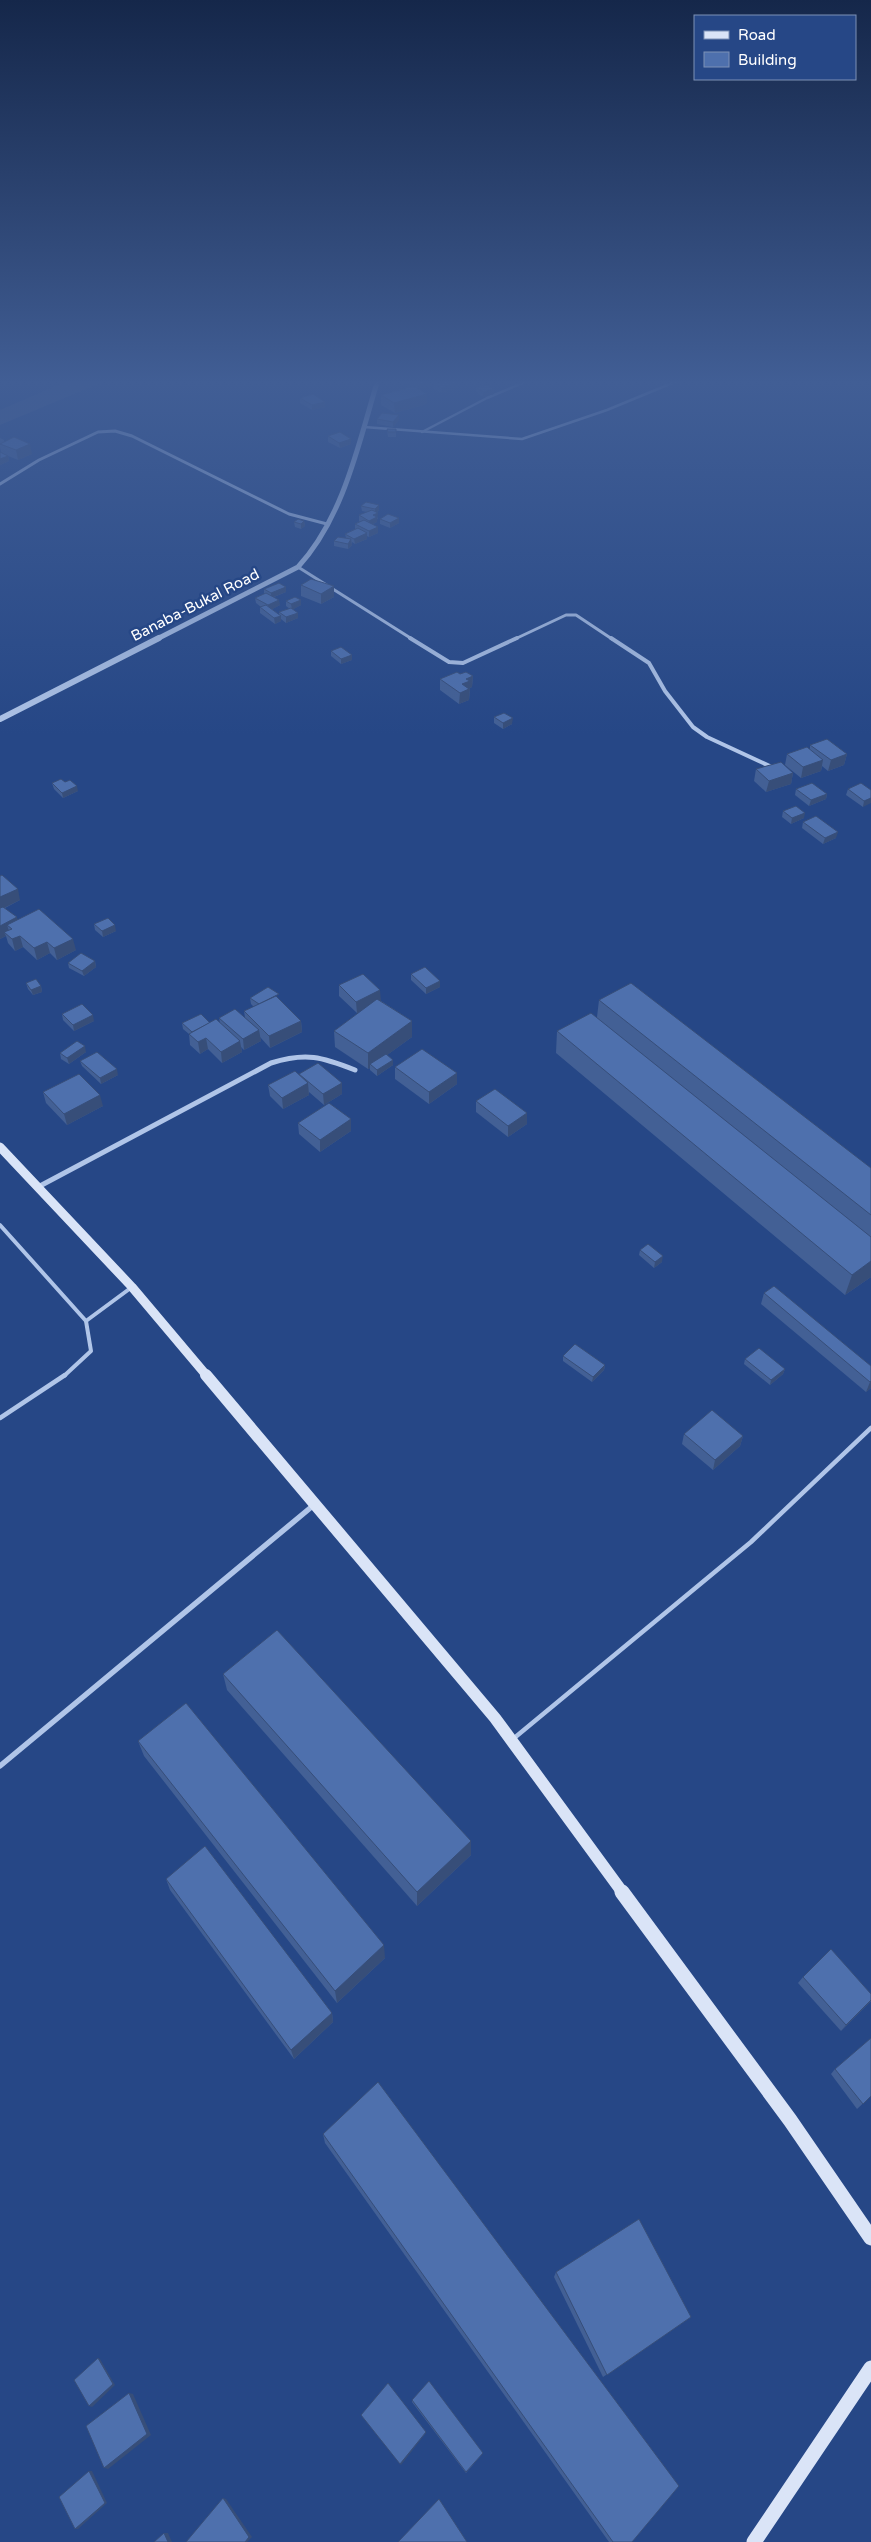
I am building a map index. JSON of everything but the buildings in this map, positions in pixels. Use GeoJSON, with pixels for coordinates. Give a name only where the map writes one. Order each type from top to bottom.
{"type":"FeatureCollection","features":[{"type":"Feature","properties":{"kind":"main road"},"geometry":{"type":"LineString","coordinates":[[0,1147],[132,1287],[495,1718],[784,2112],[871,2238]]}},
{"type":"Feature","properties":{"kind":"main road"},"geometry":{"type":"LineString","coordinates":[[754,2542],[871,2368]]}},
{"type":"Feature","properties":{"kind":"street"},"geometry":{"type":"LineString","coordinates":[[256,498],[289,514],[327,524]]}},
{"type":"Feature","properties":{"kind":"street","name":"Banaba-Bukal Road"},"geometry":{"type":"LineString","coordinates":[[0,719],[298,567],[313,552],[338,498]]}},
{"type":"Feature","properties":{"kind":"street"},"geometry":{"type":"LineString","coordinates":[[298,567],[449,662],[463,663],[566,614],[576,615],[650,663],[665,691],[693,727],[707,737],[775,769]]}},
{"type":"Feature","properties":{"kind":"street"},"geometry":{"type":"LineString","coordinates":[[38,1187],[272,1063],[293,1055],[316,1054],[355,1070]]}},
{"type":"Feature","properties":{"kind":"street"},"geometry":{"type":"LineString","coordinates":[[0,1766],[315,1503]]}},
{"type":"Feature","properties":{"kind":"lane"},"geometry":{"type":"LineString","coordinates":[[0,1224],[86,1321],[90,1351],[60,1379],[0,1418]]}},
{"type":"Feature","properties":{"kind":"lane"},"geometry":{"type":"LineString","coordinates":[[86,1321],[132,1287]]}},
{"type":"Feature","properties":{"kind":"lane"},"geometry":{"type":"LineString","coordinates":[[511,1740],[751,1542],[871,1428]]}}]}
